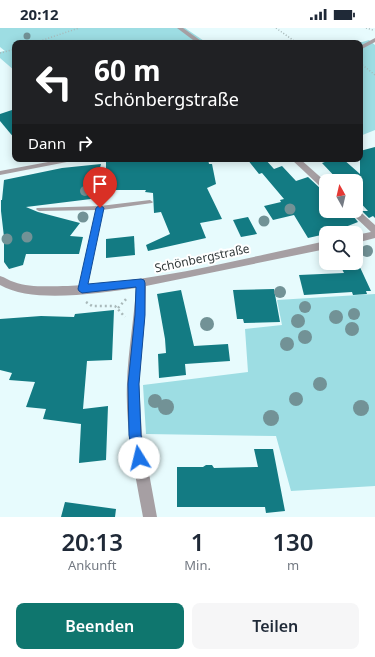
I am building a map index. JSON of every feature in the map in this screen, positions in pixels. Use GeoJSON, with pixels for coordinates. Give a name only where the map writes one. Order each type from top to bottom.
{"type":"FeatureCollection","features":[{"type":"Feature","properties":{"kind":"street"},"geometry":{"type":"LineString","coordinates":[[180,28],[197,40]]}},
{"type":"Feature","properties":{"kind":"street"},"geometry":{"type":"LineString","coordinates":[[363,46],[375,40]]}},
{"type":"Feature","properties":{"kind":"street"},"geometry":{"type":"LineString","coordinates":[[298,162],[319,181]]}},
{"type":"Feature","properties":{"kind":"street"},"geometry":{"type":"LineString","coordinates":[[362,218],[375,230]]}},
{"type":"Feature","properties":{"kind":"street"},"geometry":{"type":"LineString","coordinates":[[363,237],[375,234]]}},
{"type":"Feature","properties":{"kind":"street","name":"Schönbergstraße"},"geometry":{"type":"LineString","coordinates":[[1,282],[30,291],[82,289],[141,283],[319,246]]}},
{"type":"Feature","properties":{"kind":"street"},"geometry":{"type":"LineString","coordinates":[[141,283],[139,327],[133,384],[135,435],[150,517]]}},
{"type":"Feature","properties":{"kind":"lane"},"geometry":{"type":"LineString","coordinates":[[0,173],[57,162]]}},
{"type":"Feature","properties":{"kind":"lane"},"geometry":{"type":"LineString","coordinates":[[39,209],[100,208],[150,202]]}},
{"type":"Feature","properties":{"kind":"lane"},"geometry":{"type":"LineString","coordinates":[[82,289],[100,208]]}},
{"type":"Feature","properties":{"kind":"path"},"geometry":{"type":"LineString","coordinates":[[43,40],[79,28]]}},
{"type":"Feature","properties":{"kind":"path"},"geometry":{"type":"LineString","coordinates":[[276,28],[293,40]]}},
{"type":"Feature","properties":{"kind":"path"},"geometry":{"type":"LineString","coordinates":[[366,28],[375,31]]}},
{"type":"Feature","properties":{"kind":"path"},"geometry":{"type":"LineString","coordinates":[[0,53],[12,50]]}},
{"type":"Feature","properties":{"kind":"path"},"geometry":{"type":"LineString","coordinates":[[363,65],[375,75]]}},
{"type":"Feature","properties":{"kind":"path"},"geometry":{"type":"LineString","coordinates":[[82,289],[85,301],[88,305],[115,306],[139,327]]}},
{"type":"Feature","properties":{"kind":"shaded area"},"geometry":{"type":"Polygon","coordinates":[[[0,28],[185,28],[203,40],[12,40],[12,68],[0,58],[0,52],[5,51],[0,47],[0,28]]]}},
{"type":"Feature","properties":{"kind":"shaded area"},"geometry":{"type":"Polygon","coordinates":[[[369,40],[375,45],[375,130],[363,135],[363,42],[369,40]]]}},
{"type":"Feature","properties":{"kind":"shaded area"},"geometry":{"type":"Polygon","coordinates":[[[375,294],[375,486],[291,491],[276,436],[146,434],[143,385],[248,372],[245,329],[282,325],[277,300],[375,294]]]}},
{"type":"Feature","properties":{"kind":"building"},"geometry":{"type":"Polygon","coordinates":[[[12,110],[12,135],[0,121],[0,114],[12,110]]]}},
{"type":"Feature","properties":{"kind":"building"},"geometry":{"type":"Polygon","coordinates":[[[375,147],[375,218],[373,216],[369,218],[363,212],[368,211],[363,206],[363,174],[360,174],[360,162],[363,162],[363,150],[375,147]]]}},
{"type":"Feature","properties":{"kind":"building"},"geometry":{"type":"Polygon","coordinates":[[[106,162],[209,162],[209,164],[212,164],[216,184],[207,188],[222,219],[200,223],[206,238],[148,251],[146,245],[170,234],[161,212],[154,213],[153,193],[145,192],[146,190],[106,190],[106,162]]]}},
{"type":"Feature","properties":{"kind":"building"},"geometry":{"type":"Polygon","coordinates":[[[249,162],[268,162],[274,169],[282,166],[296,181],[308,177],[319,187],[319,218],[355,218],[358,222],[348,226],[319,226],[319,236],[308,238],[294,215],[273,220],[264,206],[281,202],[280,200],[284,199],[262,173],[259,174],[249,162]]]}},
{"type":"Feature","properties":{"kind":"building"},"geometry":{"type":"Polygon","coordinates":[[[325,162],[346,162],[360,174],[332,174],[322,163],[325,162]]]}},
{"type":"Feature","properties":{"kind":"building"},"geometry":{"type":"Polygon","coordinates":[[[101,164],[94,192],[90,192],[91,199],[26,207],[38,212],[80,223],[70,236],[83,237],[79,254],[26,254],[23,265],[9,269],[4,262],[4,237],[1,211],[4,180],[62,168],[101,164]]]}},
{"type":"Feature","properties":{"kind":"building"},"geometry":{"type":"Polygon","coordinates":[[[248,217],[257,234],[241,237],[233,220],[248,217]]]}},
{"type":"Feature","properties":{"kind":"building"},"geometry":{"type":"Polygon","coordinates":[[[134,236],[135,255],[106,258],[106,239],[134,236]]]}},
{"type":"Feature","properties":{"kind":"building"},"geometry":{"type":"Polygon","coordinates":[[[342,270],[361,270],[371,291],[366,291],[367,294],[353,295],[352,292],[304,295],[299,275],[344,273],[342,270]]]}},
{"type":"Feature","properties":{"kind":"building"},"geometry":{"type":"Polygon","coordinates":[[[274,289],[280,322],[244,323],[243,319],[237,319],[233,290],[274,289]]]}},
{"type":"Feature","properties":{"kind":"building"},"geometry":{"type":"Polygon","coordinates":[[[181,290],[194,346],[228,344],[230,361],[185,364],[186,375],[159,378],[158,354],[166,353],[157,294],[181,290]]]}},
{"type":"Feature","properties":{"kind":"building"},"geometry":{"type":"Polygon","coordinates":[[[114,310],[112,360],[87,361],[83,409],[108,406],[106,460],[79,463],[81,424],[43,419],[46,409],[26,407],[35,382],[9,380],[12,373],[0,370],[0,319],[41,316],[74,317],[75,314],[114,310]]]}},
{"type":"Feature","properties":{"kind":"building"},"geometry":{"type":"Polygon","coordinates":[[[254,449],[273,449],[285,511],[266,513],[265,507],[177,507],[177,467],[203,467],[206,465],[212,465],[214,468],[258,467],[254,449]]]}},
{"type":"Feature","properties":{"kind":"building"},"geometry":{"type":"Polygon","coordinates":[[[65,502],[116,509],[115,517],[61,517],[65,502]]]}},
{"type":"Feature","properties":{"kind":"route"},"geometry":{"type":"LineString","coordinates":[[100,208],[82,289],[141,283],[137,356],[133,384],[135,435],[139,458]]}}]}
